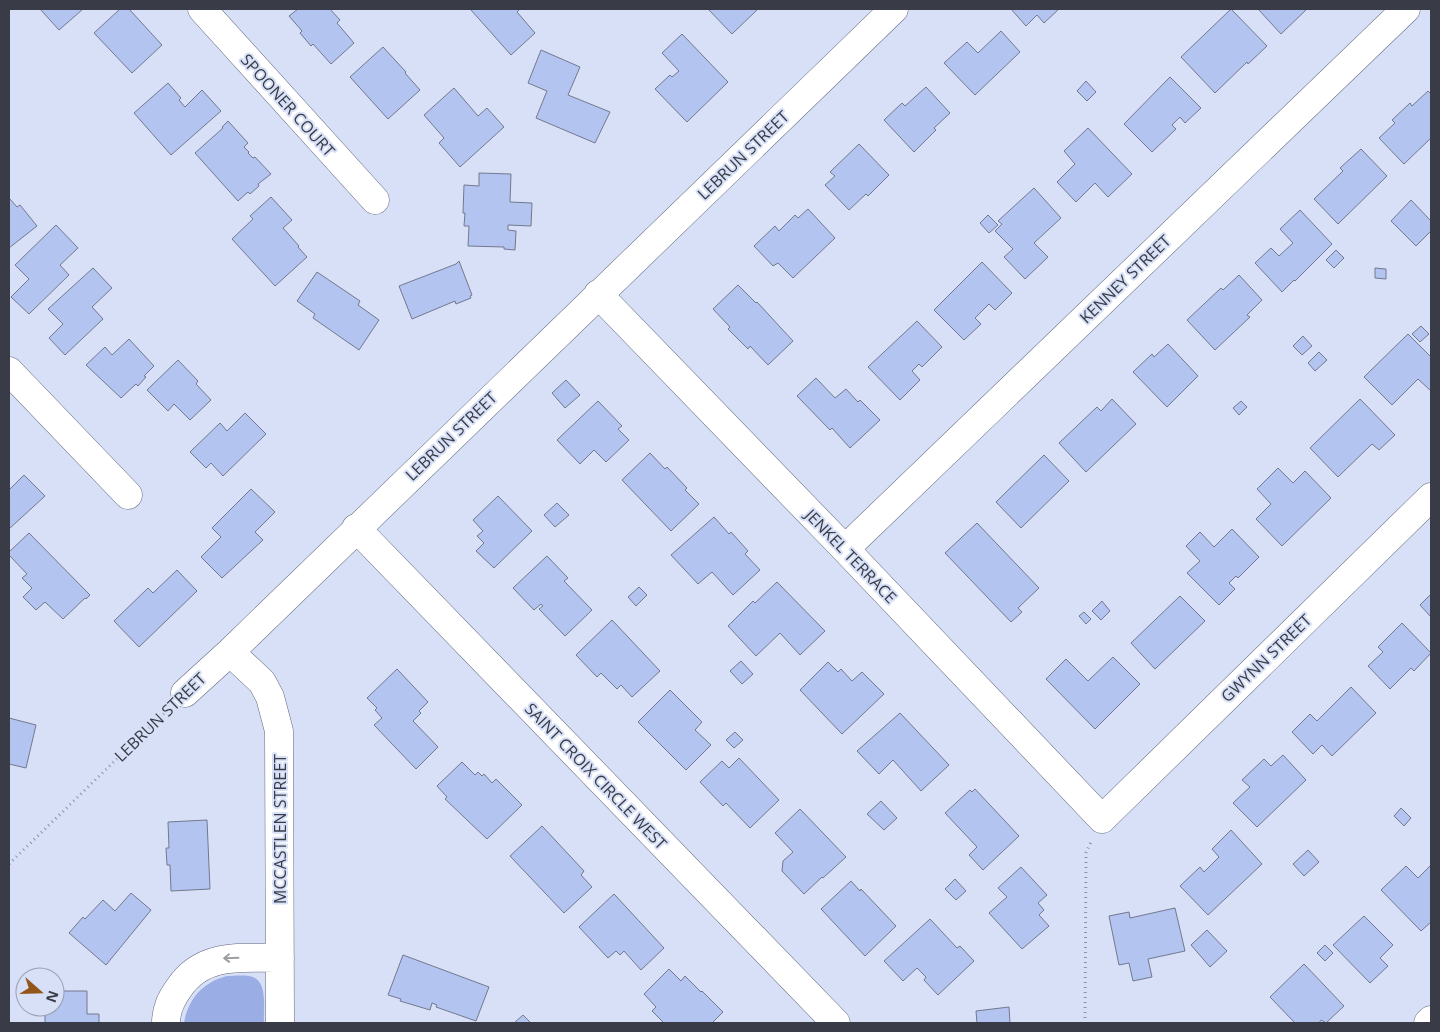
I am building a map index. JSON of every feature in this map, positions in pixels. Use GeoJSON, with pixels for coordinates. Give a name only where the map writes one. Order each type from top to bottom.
{"type":"FeatureCollection","features":[{"type":"Feature","properties":{"kind":"street","name":"SPOONER COURT"},"geometry":{"type":"LineString","coordinates":[[202,9],[375,200]]}},
{"type":"Feature","properties":{"kind":"street","name":"LEBRUN STREET"},"geometry":{"type":"LineString","coordinates":[[185,693],[230,652],[894,9]]}},
{"type":"Feature","properties":{"kind":"street","name":"KENNEY STREET"},"geometry":{"type":"LineString","coordinates":[[845,549],[1406,9]]}},
{"type":"Feature","properties":{"kind":"street","name":"JENKEL TERRACE"},"geometry":{"type":"LineString","coordinates":[[598,294],[1102,818]]}},
{"type":"Feature","properties":{"kind":"street"},"geometry":{"type":"LineString","coordinates":[[9,371],[128,495]]}},
{"type":"Feature","properties":{"kind":"street","name":"GWYNN STREET"},"geometry":{"type":"LineString","coordinates":[[1102,818],[1431,497]]}},
{"type":"Feature","properties":{"kind":"street","name":"SAINT CROIX CIRCLE WEST"},"geometry":{"type":"LineString","coordinates":[[356,528],[836,1023]]}},
{"type":"Feature","properties":{"kind":"street","name":"MCCASTLEN STREET"},"geometry":{"type":"LineString","coordinates":[[230,652],[262,682],[270,697],[279,731],[280,1023]]}},
{"type":"Feature","properties":{"kind":"street"},"geometry":{"type":"LineString","coordinates":[[166,1023],[169,1001],[193,971],[224,958],[280,958]]}},
{"type":"Feature","properties":{"kind":"street"},"geometry":{"type":"LineString","coordinates":[[1428,1023],[1431,1020]]}},
{"type":"Feature","properties":{"kind":"path","name":"LEBRUN STREET"},"geometry":{"type":"LineString","coordinates":[[9,864],[185,693]]}},
{"type":"Feature","properties":{"kind":"path"},"geometry":{"type":"LineString","coordinates":[[1085,1023],[1086,853],[1102,818]]}},
{"type":"Feature","properties":{"kind":"shaded area"},"geometry":{"type":"Polygon","coordinates":[[[227,976],[249,976],[259,982],[264,999],[264,1023],[184,1023],[189,1006],[198,993],[211,982],[227,976]]]}},
{"type":"Feature","properties":{"kind":"building"},"geometry":{"type":"Polygon","coordinates":[[[40,9],[83,9],[59,30],[40,9]]]}},
{"type":"Feature","properties":{"kind":"building"},"geometry":{"type":"Polygon","coordinates":[[[120,9],[129,9],[162,45],[132,73],[94,33],[120,9]]]}},
{"type":"Feature","properties":{"kind":"building"},"geometry":{"type":"Polygon","coordinates":[[[298,9],[330,9],[340,20],[337,23],[354,43],[331,64],[313,44],[311,46],[300,33],[302,31],[289,16],[298,9]]]}},
{"type":"Feature","properties":{"kind":"building"},"geometry":{"type":"Polygon","coordinates":[[[518,9],[517,12],[535,33],[511,55],[471,10],[518,9]]]}},
{"type":"Feature","properties":{"kind":"building"},"geometry":{"type":"Polygon","coordinates":[[[708,9],[758,9],[732,34],[708,9]]]}},
{"type":"Feature","properties":{"kind":"building"},"geometry":{"type":"Polygon","coordinates":[[[1011,9],[1059,9],[1044,23],[1037,15],[1026,26],[1011,9]]]}},
{"type":"Feature","properties":{"kind":"building"},"geometry":{"type":"Polygon","coordinates":[[[1231,9],[1267,46],[1248,64],[1247,62],[1215,93],[1181,57],[1231,9]]]}},
{"type":"Feature","properties":{"kind":"building"},"geometry":{"type":"Polygon","coordinates":[[[1258,9],[1307,9],[1281,34],[1258,9]]]}},
{"type":"Feature","properties":{"kind":"building"},"geometry":{"type":"Polygon","coordinates":[[[1001,31],[1020,52],[975,95],[944,63],[967,42],[978,53],[1001,31]]]}},
{"type":"Feature","properties":{"kind":"building"},"geometry":{"type":"Polygon","coordinates":[[[682,34],[728,82],[687,122],[655,89],[670,75],[672,77],[679,71],[662,53],[682,34]]]}},
{"type":"Feature","properties":{"kind":"building"},"geometry":{"type":"Polygon","coordinates":[[[383,47],[420,90],[388,119],[350,77],[383,47]]]}},
{"type":"Feature","properties":{"kind":"building"},"geometry":{"type":"Polygon","coordinates":[[[541,50],[580,67],[568,95],[610,112],[595,143],[536,118],[547,91],[528,83],[541,50]]]}},
{"type":"Feature","properties":{"kind":"building"},"geometry":{"type":"Polygon","coordinates":[[[1170,77],[1201,108],[1185,123],[1180,117],[1172,125],[1176,129],[1152,152],[1124,124],[1170,77]]]}},
{"type":"Feature","properties":{"kind":"building"},"geometry":{"type":"Polygon","coordinates":[[[1086,81],[1096,92],[1087,101],[1077,91],[1086,81]]]}},
{"type":"Feature","properties":{"kind":"building"},"geometry":{"type":"Polygon","coordinates":[[[168,83],[181,98],[179,100],[185,107],[202,90],[221,111],[171,155],[134,113],[168,83]]]}},
{"type":"Feature","properties":{"kind":"building"},"geometry":{"type":"Polygon","coordinates":[[[926,87],[950,113],[934,128],[936,130],[914,152],[884,120],[902,103],[905,106],[926,87]]]}},
{"type":"Feature","properties":{"kind":"building"},"geometry":{"type":"Polygon","coordinates":[[[454,88],[478,116],[487,108],[504,127],[460,167],[439,143],[444,138],[424,115],[454,88]]]}},
{"type":"Feature","properties":{"kind":"building"},"geometry":{"type":"Polygon","coordinates":[[[1428,91],[1431,94],[1431,138],[1404,164],[1379,138],[1395,123],[1392,120],[1410,103],[1412,106],[1428,91]]]}},
{"type":"Feature","properties":{"kind":"building"},"geometry":{"type":"Polygon","coordinates":[[[228,121],[248,143],[244,147],[248,153],[253,158],[255,157],[271,174],[258,184],[259,186],[250,194],[248,192],[238,201],[195,153],[223,128],[228,121]]]}},
{"type":"Feature","properties":{"kind":"building"},"geometry":{"type":"Polygon","coordinates":[[[1088,128],[1132,174],[1108,197],[1095,183],[1076,202],[1057,182],[1075,164],[1064,151],[1088,128]]]}},
{"type":"Feature","properties":{"kind":"building"},"geometry":{"type":"Polygon","coordinates":[[[859,144],[889,175],[868,196],[866,194],[849,210],[825,185],[835,176],[830,172],[859,144]]]}},
{"type":"Feature","properties":{"kind":"building"},"geometry":{"type":"Polygon","coordinates":[[[1361,149],[1387,176],[1338,224],[1314,199],[1343,171],[1340,168],[1361,149]]]}},
{"type":"Feature","properties":{"kind":"building"},"geometry":{"type":"Polygon","coordinates":[[[479,173],[511,174],[510,202],[532,203],[531,226],[508,225],[508,230],[516,231],[515,250],[504,249],[504,247],[468,246],[469,226],[464,226],[465,213],[463,213],[464,185],[479,186],[479,173]]]}},
{"type":"Feature","properties":{"kind":"building"},"geometry":{"type":"Polygon","coordinates":[[[1034,188],[1061,218],[1034,243],[1048,257],[1025,279],[1004,257],[1013,249],[995,231],[1002,224],[998,221],[1034,188]]]}},
{"type":"Feature","properties":{"kind":"building"},"geometry":{"type":"Polygon","coordinates":[[[271,197],[292,220],[283,228],[307,257],[275,286],[232,239],[253,219],[250,216],[271,197]]]}},
{"type":"Feature","properties":{"kind":"building"},"geometry":{"type":"Polygon","coordinates":[[[9,198],[17,207],[20,205],[37,226],[9,248],[9,198]]]}},
{"type":"Feature","properties":{"kind":"building"},"geometry":{"type":"Polygon","coordinates":[[[1411,200],[1431,221],[1431,231],[1416,246],[1391,221],[1411,200]]]}},
{"type":"Feature","properties":{"kind":"building"},"geometry":{"type":"Polygon","coordinates":[[[808,209],[835,238],[793,278],[778,263],[773,266],[754,246],[775,226],[779,231],[795,215],[798,218],[808,209]]]}},
{"type":"Feature","properties":{"kind":"building"},"geometry":{"type":"Polygon","coordinates":[[[1300,210],[1332,244],[1282,292],[1255,263],[1271,248],[1279,256],[1293,243],[1280,229],[1300,210]]]}},
{"type":"Feature","properties":{"kind":"building"},"geometry":{"type":"Polygon","coordinates":[[[988,215],[998,225],[989,233],[980,223],[988,215]]]}},
{"type":"Feature","properties":{"kind":"building"},"geometry":{"type":"Polygon","coordinates":[[[56,225],[78,248],[60,265],[69,275],[29,314],[11,297],[29,279],[15,265],[56,225]]]}},
{"type":"Feature","properties":{"kind":"building"},"geometry":{"type":"Polygon","coordinates":[[[1336,250],[1344,258],[1334,268],[1326,260],[1336,250]]]}},
{"type":"Feature","properties":{"kind":"building"},"geometry":{"type":"Polygon","coordinates":[[[459,261],[472,295],[470,296],[471,298],[456,304],[455,301],[412,319],[399,286],[456,264],[459,261]]]}},
{"type":"Feature","properties":{"kind":"building"},"geometry":{"type":"Polygon","coordinates":[[[982,262],[1012,293],[995,310],[989,304],[975,318],[981,324],[964,340],[934,310],[982,262]]]}},
{"type":"Feature","properties":{"kind":"building"},"geometry":{"type":"Polygon","coordinates":[[[93,268],[112,288],[92,307],[103,319],[65,355],[49,338],[63,324],[48,309],[93,268]]]}},
{"type":"Feature","properties":{"kind":"building"},"geometry":{"type":"Polygon","coordinates":[[[1375,268],[1386,269],[1386,279],[1375,278],[1375,268]]]}},
{"type":"Feature","properties":{"kind":"building"},"geometry":{"type":"Polygon","coordinates":[[[317,272],[360,301],[358,305],[379,320],[359,350],[313,318],[315,314],[297,301],[317,272]]]}},
{"type":"Feature","properties":{"kind":"building"},"geometry":{"type":"Polygon","coordinates":[[[1239,275],[1262,300],[1247,315],[1250,317],[1215,350],[1187,320],[1221,288],[1223,290],[1239,275]]]}},
{"type":"Feature","properties":{"kind":"building"},"geometry":{"type":"Polygon","coordinates":[[[738,285],[757,302],[793,341],[768,365],[750,346],[748,349],[728,329],[730,327],[713,309],[738,285]]]}},
{"type":"Feature","properties":{"kind":"building"},"geometry":{"type":"Polygon","coordinates":[[[917,321],[942,347],[922,367],[919,364],[912,371],[920,380],[900,400],[868,367],[917,321]]]}},
{"type":"Feature","properties":{"kind":"building"},"geometry":{"type":"Polygon","coordinates":[[[1421,326],[1429,334],[1420,342],[1412,334],[1421,326]]]}},
{"type":"Feature","properties":{"kind":"building"},"geometry":{"type":"Polygon","coordinates":[[[1408,334],[1431,357],[1431,391],[1418,379],[1392,405],[1364,377],[1408,334]]]}},
{"type":"Feature","properties":{"kind":"building"},"geometry":{"type":"Polygon","coordinates":[[[1303,336],[1312,346],[1302,355],[1293,346],[1303,336]]]}},
{"type":"Feature","properties":{"kind":"building"},"geometry":{"type":"Polygon","coordinates":[[[129,339],[154,366],[144,376],[146,377],[138,386],[136,384],[121,398],[86,365],[105,347],[112,355],[129,339]]]}},
{"type":"Feature","properties":{"kind":"building"},"geometry":{"type":"Polygon","coordinates":[[[1168,344],[1198,376],[1167,407],[1133,372],[1152,354],[1154,357],[1168,344]]]}},
{"type":"Feature","properties":{"kind":"building"},"geometry":{"type":"Polygon","coordinates":[[[1319,352],[1327,360],[1315,371],[1308,363],[1319,352]]]}},
{"type":"Feature","properties":{"kind":"building"},"geometry":{"type":"Polygon","coordinates":[[[178,360],[198,381],[196,384],[211,400],[190,420],[174,404],[168,411],[147,390],[178,360]]]}},
{"type":"Feature","properties":{"kind":"building"},"geometry":{"type":"Polygon","coordinates":[[[816,378],[835,398],[846,389],[858,402],[860,400],[880,420],[850,448],[832,428],[830,430],[797,396],[816,378]]]}},
{"type":"Feature","properties":{"kind":"building"},"geometry":{"type":"Polygon","coordinates":[[[566,380],[580,395],[565,408],[552,393],[566,380]]]}},
{"type":"Feature","properties":{"kind":"building"},"geometry":{"type":"Polygon","coordinates":[[[1112,399],[1136,424],[1086,472],[1059,443],[1097,407],[1101,411],[1112,399]]]}},
{"type":"Feature","properties":{"kind":"building"},"geometry":{"type":"Polygon","coordinates":[[[1360,399],[1395,435],[1379,450],[1372,444],[1338,477],[1310,448],[1360,399]]]}},
{"type":"Feature","properties":{"kind":"building"},"geometry":{"type":"Polygon","coordinates":[[[598,401],[622,426],[618,429],[629,440],[606,462],[594,450],[580,464],[557,440],[598,401]]]}},
{"type":"Feature","properties":{"kind":"building"},"geometry":{"type":"Polygon","coordinates":[[[1241,401],[1247,407],[1239,415],[1233,408],[1241,401]]]}},
{"type":"Feature","properties":{"kind":"building"},"geometry":{"type":"Polygon","coordinates":[[[245,413],[266,434],[223,476],[211,463],[206,468],[190,452],[220,423],[227,431],[245,413]]]}},
{"type":"Feature","properties":{"kind":"building"},"geometry":{"type":"Polygon","coordinates":[[[650,453],[665,469],[667,467],[699,504],[671,531],[622,480],[650,453]]]}},
{"type":"Feature","properties":{"kind":"building"},"geometry":{"type":"Polygon","coordinates":[[[1044,455],[1069,481],[1021,528],[996,502],[1044,455]]]}},
{"type":"Feature","properties":{"kind":"building"},"geometry":{"type":"Polygon","coordinates":[[[1278,468],[1293,483],[1305,471],[1331,498],[1282,546],[1256,519],[1271,504],[1257,489],[1278,468]]]}},
{"type":"Feature","properties":{"kind":"building"},"geometry":{"type":"Polygon","coordinates":[[[24,475],[45,496],[9,529],[9,490],[24,475]]]}},
{"type":"Feature","properties":{"kind":"building"},"geometry":{"type":"Polygon","coordinates":[[[251,489],[275,512],[255,532],[263,540],[222,578],[201,557],[221,537],[212,528],[251,489]]]}},
{"type":"Feature","properties":{"kind":"building"},"geometry":{"type":"Polygon","coordinates":[[[498,496],[532,531],[494,568],[476,551],[484,543],[477,536],[483,531],[473,520],[498,496]]]}},
{"type":"Feature","properties":{"kind":"building"},"geometry":{"type":"Polygon","coordinates":[[[557,503],[569,515],[555,527],[544,515],[557,503]]]}},
{"type":"Feature","properties":{"kind":"building"},"geometry":{"type":"Polygon","coordinates":[[[714,517],[748,551],[745,554],[760,570],[733,595],[712,572],[698,584],[671,555],[714,517]]]}},
{"type":"Feature","properties":{"kind":"building"},"geometry":{"type":"Polygon","coordinates":[[[977,523],[1039,588],[1018,608],[1022,612],[1011,622],[945,553],[977,523]]]}},
{"type":"Feature","properties":{"kind":"building"},"geometry":{"type":"Polygon","coordinates":[[[1232,529],[1259,557],[1238,578],[1236,576],[1229,583],[1235,589],[1219,605],[1187,573],[1200,561],[1186,546],[1200,532],[1214,547],[1232,529]]]}},
{"type":"Feature","properties":{"kind":"building"},"geometry":{"type":"Polygon","coordinates":[[[29,533],[90,595],[63,619],[45,602],[36,610],[23,597],[32,588],[22,578],[27,574],[9,555],[9,552],[29,533]]]}},
{"type":"Feature","properties":{"kind":"building"},"geometry":{"type":"Polygon","coordinates":[[[547,556],[568,578],[564,581],[592,610],[565,636],[539,609],[543,606],[541,604],[534,610],[513,588],[547,556]]]}},
{"type":"Feature","properties":{"kind":"building"},"geometry":{"type":"Polygon","coordinates":[[[177,570],[197,591],[139,647],[114,621],[148,588],[153,593],[177,570]]]}},
{"type":"Feature","properties":{"kind":"building"},"geometry":{"type":"Polygon","coordinates":[[[777,582],[825,631],[800,655],[780,633],[756,656],[728,626],[753,601],[755,603],[777,582]]]}},
{"type":"Feature","properties":{"kind":"building"},"geometry":{"type":"Polygon","coordinates":[[[639,587],[647,595],[636,606],[628,597],[639,587]]]}},
{"type":"Feature","properties":{"kind":"building"},"geometry":{"type":"Polygon","coordinates":[[[1431,594],[1431,617],[1420,605],[1431,594]]]}},
{"type":"Feature","properties":{"kind":"building"},"geometry":{"type":"Polygon","coordinates":[[[1180,596],[1205,621],[1155,669],[1131,643],[1180,596]]]}},
{"type":"Feature","properties":{"kind":"building"},"geometry":{"type":"Polygon","coordinates":[[[1102,601],[1110,611],[1101,620],[1092,611],[1102,601]]]}},
{"type":"Feature","properties":{"kind":"building"},"geometry":{"type":"Polygon","coordinates":[[[1084,612],[1091,619],[1086,624],[1079,616],[1084,612]]]}},
{"type":"Feature","properties":{"kind":"building"},"geometry":{"type":"Polygon","coordinates":[[[612,620],[660,671],[632,697],[621,685],[617,689],[601,673],[597,677],[576,655],[612,620]]]}},
{"type":"Feature","properties":{"kind":"building"},"geometry":{"type":"Polygon","coordinates":[[[1402,623],[1431,653],[1414,671],[1411,668],[1390,689],[1368,666],[1383,652],[1378,647],[1402,623]]]}},
{"type":"Feature","properties":{"kind":"building"},"geometry":{"type":"Polygon","coordinates":[[[1113,657],[1140,684],[1095,729],[1046,679],[1066,659],[1088,681],[1113,657]]]}},
{"type":"Feature","properties":{"kind":"building"},"geometry":{"type":"Polygon","coordinates":[[[741,661],[753,674],[742,684],[730,671],[741,661]]]}},
{"type":"Feature","properties":{"kind":"building"},"geometry":{"type":"Polygon","coordinates":[[[828,662],[838,672],[841,669],[852,681],[862,672],[884,694],[842,734],[800,690],[828,662]]]}},
{"type":"Feature","properties":{"kind":"building"},"geometry":{"type":"Polygon","coordinates":[[[397,669],[428,702],[413,721],[438,747],[416,769],[374,725],[382,718],[375,710],[377,708],[367,698],[397,669]]]}},
{"type":"Feature","properties":{"kind":"building"},"geometry":{"type":"Polygon","coordinates":[[[1351,687],[1376,713],[1332,756],[1322,745],[1313,754],[1292,732],[1310,714],[1317,721],[1351,687]]]}},
{"type":"Feature","properties":{"kind":"building"},"geometry":{"type":"Polygon","coordinates":[[[670,690],[702,722],[695,730],[711,745],[686,770],[638,722],[670,690]]]}},
{"type":"Feature","properties":{"kind":"building"},"geometry":{"type":"Polygon","coordinates":[[[900,713],[949,765],[921,791],[893,760],[879,774],[857,751],[900,713]]]}},
{"type":"Feature","properties":{"kind":"building"},"geometry":{"type":"Polygon","coordinates":[[[9,718],[36,725],[26,768],[9,764],[9,718]]]}},
{"type":"Feature","properties":{"kind":"building"},"geometry":{"type":"Polygon","coordinates":[[[735,732],[743,740],[734,748],[726,740],[735,732]]]}},
{"type":"Feature","properties":{"kind":"building"},"geometry":{"type":"Polygon","coordinates":[[[1283,755],[1306,780],[1257,827],[1233,803],[1250,787],[1242,780],[1264,759],[1271,766],[1283,755]]]}},
{"type":"Feature","properties":{"kind":"building"},"geometry":{"type":"Polygon","coordinates":[[[739,758],[779,800],[750,828],[726,803],[723,806],[700,782],[722,761],[729,768],[739,758]]]}},
{"type":"Feature","properties":{"kind":"building"},"geometry":{"type":"Polygon","coordinates":[[[462,762],[475,775],[478,772],[482,776],[484,774],[492,783],[496,779],[522,805],[487,839],[445,799],[447,797],[437,786],[462,762]]]}},
{"type":"Feature","properties":{"kind":"building"},"geometry":{"type":"Polygon","coordinates":[[[975,789],[1019,836],[983,870],[969,855],[977,847],[945,813],[970,790],[972,792],[975,789]]]}},
{"type":"Feature","properties":{"kind":"building"},"geometry":{"type":"Polygon","coordinates":[[[881,801],[897,818],[884,830],[867,814],[881,801]]]}},
{"type":"Feature","properties":{"kind":"building"},"geometry":{"type":"Polygon","coordinates":[[[1401,808],[1411,818],[1404,826],[1394,816],[1401,808]]]}},
{"type":"Feature","properties":{"kind":"building"},"geometry":{"type":"Polygon","coordinates":[[[800,809],[846,857],[804,894],[782,871],[783,861],[793,852],[775,833],[800,809]]]}},
{"type":"Feature","properties":{"kind":"building"},"geometry":{"type":"Polygon","coordinates":[[[207,820],[210,889],[171,891],[170,865],[167,865],[166,848],[169,848],[168,822],[207,820]]]}},
{"type":"Feature","properties":{"kind":"building"},"geometry":{"type":"Polygon","coordinates":[[[542,826],[584,871],[581,875],[592,887],[564,913],[510,856],[542,826]]]}},
{"type":"Feature","properties":{"kind":"building"},"geometry":{"type":"Polygon","coordinates":[[[1231,830],[1262,864],[1208,915],[1180,886],[1200,867],[1204,872],[1219,857],[1212,849],[1231,830]]]}},
{"type":"Feature","properties":{"kind":"building"},"geometry":{"type":"Polygon","coordinates":[[[1308,850],[1319,862],[1304,876],[1293,864],[1308,850]]]}},
{"type":"Feature","properties":{"kind":"building"},"geometry":{"type":"Polygon","coordinates":[[[1431,865],[1431,922],[1421,931],[1381,890],[1406,866],[1418,878],[1431,865]]]}},
{"type":"Feature","properties":{"kind":"building"},"geometry":{"type":"Polygon","coordinates":[[[1021,867],[1047,895],[1038,903],[1044,910],[1039,915],[1049,926],[1022,949],[989,913],[1007,897],[998,888],[1021,867]]]}},
{"type":"Feature","properties":{"kind":"building"},"geometry":{"type":"Polygon","coordinates":[[[955,879],[966,891],[956,900],[945,889],[955,879]]]}},
{"type":"Feature","properties":{"kind":"building"},"geometry":{"type":"Polygon","coordinates":[[[851,881],[896,926],[865,956],[821,909],[851,881]]]}},
{"type":"Feature","properties":{"kind":"building"},"geometry":{"type":"Polygon","coordinates":[[[131,893],[151,910],[106,965],[69,933],[83,917],[85,919],[103,900],[115,911],[131,893]]]}},
{"type":"Feature","properties":{"kind":"building"},"geometry":{"type":"Polygon","coordinates":[[[614,894],[664,948],[641,970],[624,951],[620,955],[616,951],[608,958],[579,927],[614,894]]]}},
{"type":"Feature","properties":{"kind":"building"},"geometry":{"type":"Polygon","coordinates":[[[1175,908],[1185,951],[1148,959],[1152,977],[1133,981],[1129,963],[1119,965],[1109,916],[1129,912],[1130,918],[1175,908]]]}},
{"type":"Feature","properties":{"kind":"building"},"geometry":{"type":"Polygon","coordinates":[[[1364,916],[1393,945],[1380,958],[1388,966],[1370,983],[1333,945],[1364,916]]]}},
{"type":"Feature","properties":{"kind":"building"},"geometry":{"type":"Polygon","coordinates":[[[930,919],[957,948],[960,946],[974,961],[938,995],[924,980],[926,977],[917,968],[903,981],[884,961],[930,919]]]}},
{"type":"Feature","properties":{"kind":"building"},"geometry":{"type":"Polygon","coordinates":[[[1207,930],[1227,951],[1210,967],[1191,945],[1207,930]]]}},
{"type":"Feature","properties":{"kind":"building"},"geometry":{"type":"Polygon","coordinates":[[[1325,945],[1333,953],[1325,961],[1317,953],[1325,945]]]}},
{"type":"Feature","properties":{"kind":"building"},"geometry":{"type":"Polygon","coordinates":[[[403,955],[489,987],[476,1021],[436,1007],[437,1005],[432,1003],[430,1010],[400,1001],[401,999],[388,995],[403,955]]]}},
{"type":"Feature","properties":{"kind":"building"},"geometry":{"type":"Polygon","coordinates":[[[1304,964],[1344,1006],[1326,1023],[1321,1020],[1319,1023],[1295,1023],[1270,997],[1304,964]]]}},
{"type":"Feature","properties":{"kind":"building"},"geometry":{"type":"Polygon","coordinates":[[[669,969],[681,981],[685,976],[723,1012],[712,1023],[664,1023],[652,1011],[656,1007],[644,994],[669,969]]]}},
{"type":"Feature","properties":{"kind":"building"},"geometry":{"type":"Polygon","coordinates":[[[65,991],[87,991],[87,1014],[99,1014],[99,1023],[45,1023],[45,1017],[65,1017],[65,991]]]}},
{"type":"Feature","properties":{"kind":"building"},"geometry":{"type":"Polygon","coordinates":[[[1009,1007],[1010,1023],[977,1023],[976,1011],[1009,1007]]]}},
{"type":"Feature","properties":{"kind":"building"},"geometry":{"type":"Polygon","coordinates":[[[523,1015],[531,1023],[514,1023],[523,1015]]]}}]}
